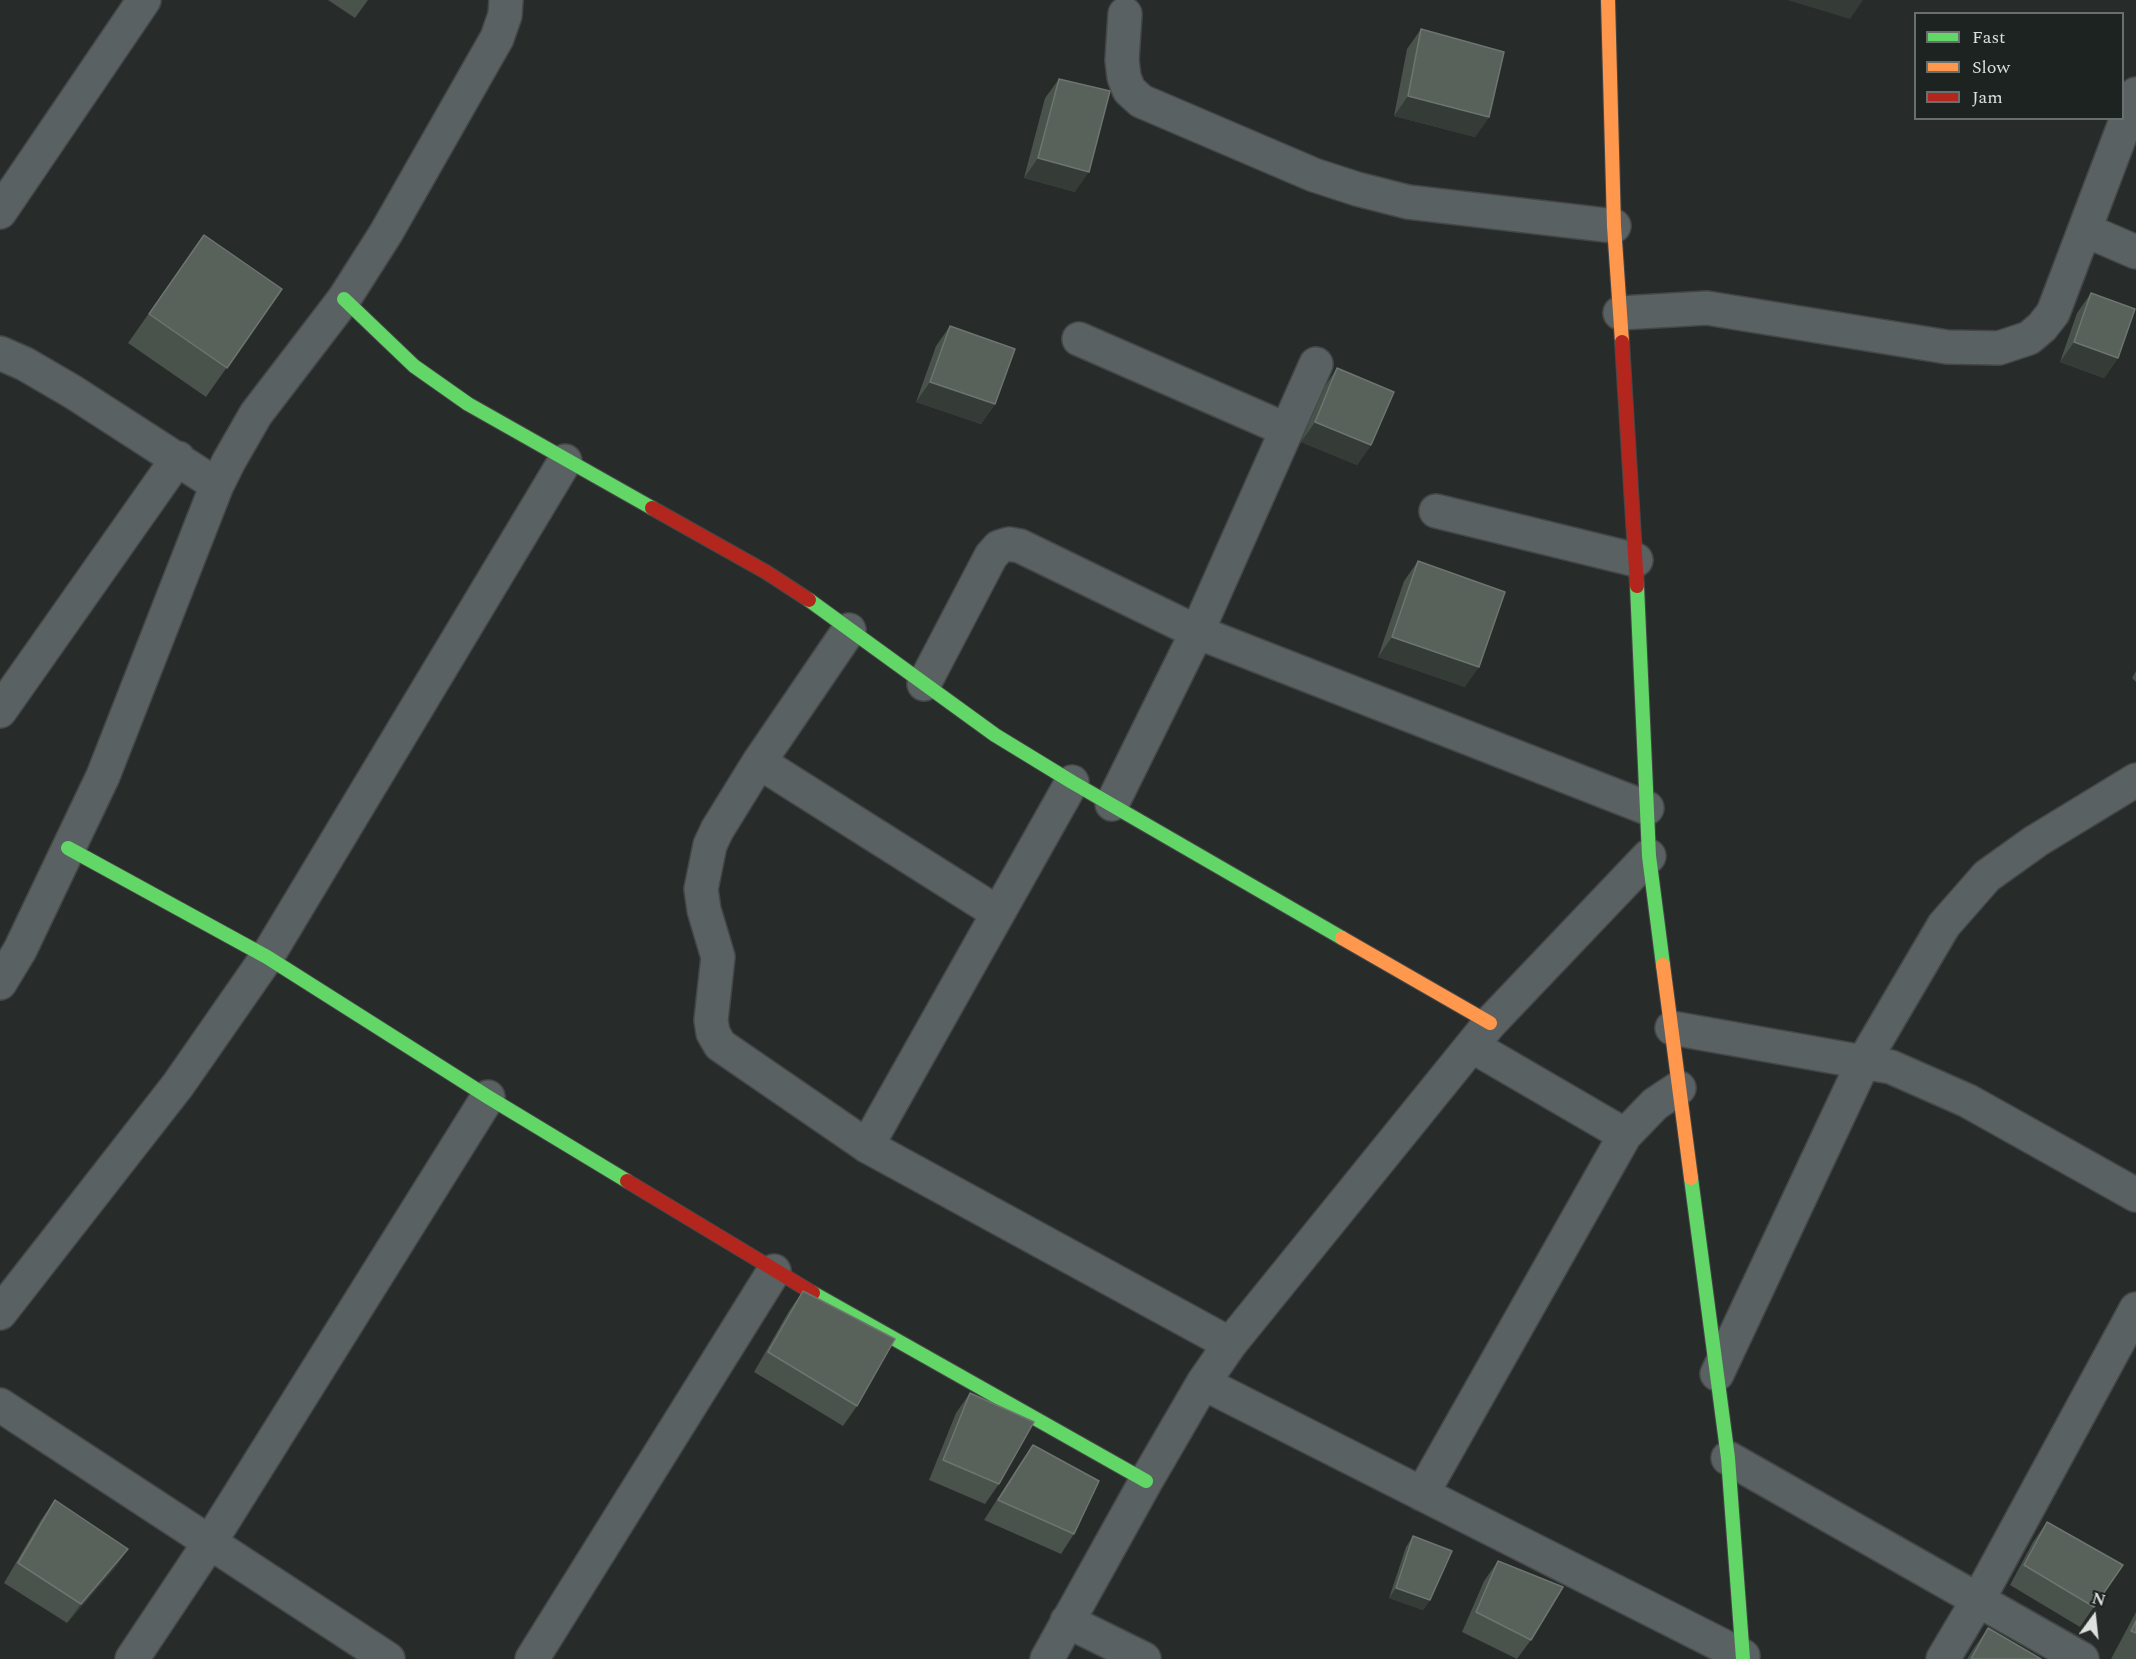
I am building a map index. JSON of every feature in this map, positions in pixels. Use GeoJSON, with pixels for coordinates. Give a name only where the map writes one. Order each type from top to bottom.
{"type":"FeatureCollection","features":[{"type":"Feature","properties":{"kind":"street"},"geometry":{"type":"LineString","coordinates":[[0,212],[144,0]]}},
{"type":"Feature","properties":{"kind":"street"},"geometry":{"type":"LineString","coordinates":[[0,983],[20,950],[103,776],[217,485],[256,414],[344,299],[386,233],[496,38],[505,15],[506,0]]}},
{"type":"Feature","properties":{"kind":"street"},"geometry":{"type":"LineString","coordinates":[[1608,0],[1614,226],[1636,560],[1649,856],[1728,1458],[1743,1658]]}},
{"type":"Feature","properties":{"kind":"street"},"geometry":{"type":"LineString","coordinates":[[1125,14],[1122,60],[1124,77],[1129,90],[1141,101],[1314,175],[1357,189],[1408,202],[1614,226]]}},
{"type":"Feature","properties":{"kind":"street"},"geometry":{"type":"LineString","coordinates":[[1620,313],[1707,308],[1947,347],[2000,348],[2029,338],[2053,313],[2136,94]]}},
{"type":"Feature","properties":{"kind":"street"},"geometry":{"type":"LineString","coordinates":[[2085,230],[2136,252]]}},
{"type":"Feature","properties":{"kind":"street"},"geometry":{"type":"LineString","coordinates":[[344,299],[414,366],[441,386],[565,460],[766,572],[802,595],[995,735],[1112,804],[1481,1034],[1625,1135]]}},
{"type":"Feature","properties":{"kind":"street"},"geometry":{"type":"LineString","coordinates":[[1079,339],[1287,430]]}},
{"type":"Feature","properties":{"kind":"street"},"geometry":{"type":"LineString","coordinates":[[0,352],[73,392],[217,485]]}},
{"type":"Feature","properties":{"kind":"street"},"geometry":{"type":"LineString","coordinates":[[1112,804],[1197,632],[1316,364]]}},
{"type":"Feature","properties":{"kind":"street"},"geometry":{"type":"LineString","coordinates":[[0,711],[178,458]]}},
{"type":"Feature","properties":{"kind":"street"},"geometry":{"type":"LineString","coordinates":[[3,1301],[178,1085],[267,957],[565,460]]}},
{"type":"Feature","properties":{"kind":"street"},"geometry":{"type":"LineString","coordinates":[[1436,511],[1636,560]]}},
{"type":"Feature","properties":{"kind":"street"},"geometry":{"type":"LineString","coordinates":[[924,684],[991,556],[999,547],[1009,544],[1020,546],[1197,632],[1647,808]]}},
{"type":"Feature","properties":{"kind":"street"},"geometry":{"type":"LineString","coordinates":[[849,630],[759,762],[717,830],[705,866],[701,889],[704,910],[718,957],[711,1020],[713,1033],[720,1045],[867,1146],[1230,1344]]}},
{"type":"Feature","properties":{"kind":"street"},"geometry":{"type":"LineString","coordinates":[[759,762],[998,913]]}},
{"type":"Feature","properties":{"kind":"street"},"geometry":{"type":"LineString","coordinates":[[1717,1374],[1864,1061],[1944,925],[1987,876],[2036,841],[2136,780]]}},
{"type":"Feature","properties":{"kind":"street"},"geometry":{"type":"LineString","coordinates":[[867,1146],[1072,782]]}},
{"type":"Feature","properties":{"kind":"street"},"geometry":{"type":"LineString","coordinates":[[68,848],[267,957],[488,1097],[774,1271],[1146,1481]]}},
{"type":"Feature","properties":{"kind":"street"},"geometry":{"type":"LineString","coordinates":[[1047,1659],[1146,1481],[1203,1383],[1230,1344],[1481,1034],[1649,856]]}},
{"type":"Feature","properties":{"kind":"street"},"geometry":{"type":"LineString","coordinates":[[1672,1028],[1891,1067],[1968,1101],[2136,1196]]}},
{"type":"Feature","properties":{"kind":"street"},"geometry":{"type":"LineString","coordinates":[[1422,1494],[1625,1135],[1655,1104],[1679,1088]]}},
{"type":"Feature","properties":{"kind":"street"},"geometry":{"type":"LineString","coordinates":[[132,1659],[210,1542],[488,1097]]}},
{"type":"Feature","properties":{"kind":"street"},"geometry":{"type":"LineString","coordinates":[[532,1659],[774,1271]]}},
{"type":"Feature","properties":{"kind":"street"},"geometry":{"type":"LineString","coordinates":[[1943,1659],[1978,1600],[2136,1309]]}},
{"type":"Feature","properties":{"kind":"street"},"geometry":{"type":"LineString","coordinates":[[1203,1383],[1743,1658]]}},
{"type":"Feature","properties":{"kind":"street"},"geometry":{"type":"LineString","coordinates":[[0,1405],[388,1659]]}},
{"type":"Feature","properties":{"kind":"street"},"geometry":{"type":"LineString","coordinates":[[1728,1458],[2082,1659]]}},
{"type":"Feature","properties":{"kind":"street"},"geometry":{"type":"LineString","coordinates":[[1067,1621],[1144,1659]]}},
{"type":"Feature","properties":{"kind":"building"},"geometry":{"type":"Polygon","coordinates":[[[1421,29],[1504,52],[1489,117],[1408,96],[1421,29]]]}},
{"type":"Feature","properties":{"kind":"building"},"geometry":{"type":"Polygon","coordinates":[[[1059,79],[1110,91],[1089,172],[1038,158],[1059,79]]]}},
{"type":"Feature","properties":{"kind":"building"},"geometry":{"type":"Polygon","coordinates":[[[204,235],[282,289],[227,368],[149,314],[204,235]]]}},
{"type":"Feature","properties":{"kind":"building"},"geometry":{"type":"Polygon","coordinates":[[[2091,293],[2135,309],[2118,358],[2074,342],[2091,293]]]}},
{"type":"Feature","properties":{"kind":"building"},"geometry":{"type":"Polygon","coordinates":[[[950,326],[1015,349],[995,404],[930,382],[950,326]]]}},
{"type":"Feature","properties":{"kind":"building"},"geometry":{"type":"Polygon","coordinates":[[[1337,368],[1394,392],[1371,445],[1315,422],[1337,368]]]}},
{"type":"Feature","properties":{"kind":"building"},"geometry":{"type":"Polygon","coordinates":[[[1418,561],[1505,592],[1479,667],[1392,637],[1418,561]]]}},
{"type":"Feature","properties":{"kind":"building"},"geometry":{"type":"Polygon","coordinates":[[[803,1291],[895,1339],[857,1406],[768,1352],[803,1291]]]}},
{"type":"Feature","properties":{"kind":"building"},"geometry":{"type":"Polygon","coordinates":[[[970,1393],[1034,1422],[999,1484],[943,1460],[970,1393]]]}},
{"type":"Feature","properties":{"kind":"building"},"geometry":{"type":"Polygon","coordinates":[[[1033,1445],[1099,1481],[1074,1534],[998,1500],[1033,1445]]]}},
{"type":"Feature","properties":{"kind":"building"},"geometry":{"type":"Polygon","coordinates":[[[55,1500],[128,1549],[81,1604],[18,1563],[55,1500]]]}},
{"type":"Feature","properties":{"kind":"building"},"geometry":{"type":"Polygon","coordinates":[[[2047,1522],[2123,1565],[2094,1607],[2024,1565],[2047,1522]]]}},
{"type":"Feature","properties":{"kind":"building"},"geometry":{"type":"Polygon","coordinates":[[[1413,1536],[1452,1551],[1430,1600],[1396,1588],[1413,1536]]]}},
{"type":"Feature","properties":{"kind":"building"},"geometry":{"type":"Polygon","coordinates":[[[1498,1561],[1563,1587],[1531,1640],[1476,1612],[1498,1561]]]}},
{"type":"Feature","properties":{"kind":"building"},"geometry":{"type":"Polygon","coordinates":[[[2136,1621],[2136,1633],[2131,1631],[2136,1621]]]}},
{"type":"Feature","properties":{"kind":"building"},"geometry":{"type":"Polygon","coordinates":[[[1988,1628],[2041,1659],[1971,1659],[1988,1628]]]}},
{"type":"Feature","properties":{"kind":"traffic: fast"},"geometry":{"type":"LineString","coordinates":[[344,299],[414,366],[468,404],[652,508]]}},
{"type":"Feature","properties":{"kind":"traffic: fast"},"geometry":{"type":"LineString","coordinates":[[1637,586],[1649,856],[1663,965]]}},
{"type":"Feature","properties":{"kind":"traffic: fast"},"geometry":{"type":"LineString","coordinates":[[809,600],[995,735],[1342,938]]}},
{"type":"Feature","properties":{"kind":"traffic: fast"},"geometry":{"type":"LineString","coordinates":[[68,848],[267,957],[488,1097],[627,1181]]}},
{"type":"Feature","properties":{"kind":"traffic: fast"},"geometry":{"type":"LineString","coordinates":[[1691,1178],[1728,1458],[1743,1659]]}},
{"type":"Feature","properties":{"kind":"traffic: fast"},"geometry":{"type":"LineString","coordinates":[[813,1293],[1146,1481]]}},
{"type":"Feature","properties":{"kind":"traffic: slow"},"geometry":{"type":"LineString","coordinates":[[1608,0],[1614,226],[1622,342]]}},
{"type":"Feature","properties":{"kind":"traffic: slow"},"geometry":{"type":"LineString","coordinates":[[1342,938],[1490,1023]]}},
{"type":"Feature","properties":{"kind":"traffic: slow"},"geometry":{"type":"LineString","coordinates":[[1663,965],[1691,1178]]}},
{"type":"Feature","properties":{"kind":"traffic: jam"},"geometry":{"type":"LineString","coordinates":[[1622,342],[1637,586]]}},
{"type":"Feature","properties":{"kind":"traffic: jam"},"geometry":{"type":"LineString","coordinates":[[652,508],[766,572],[809,600]]}},
{"type":"Feature","properties":{"kind":"traffic: jam"},"geometry":{"type":"LineString","coordinates":[[627,1181],[813,1293]]}}]}
